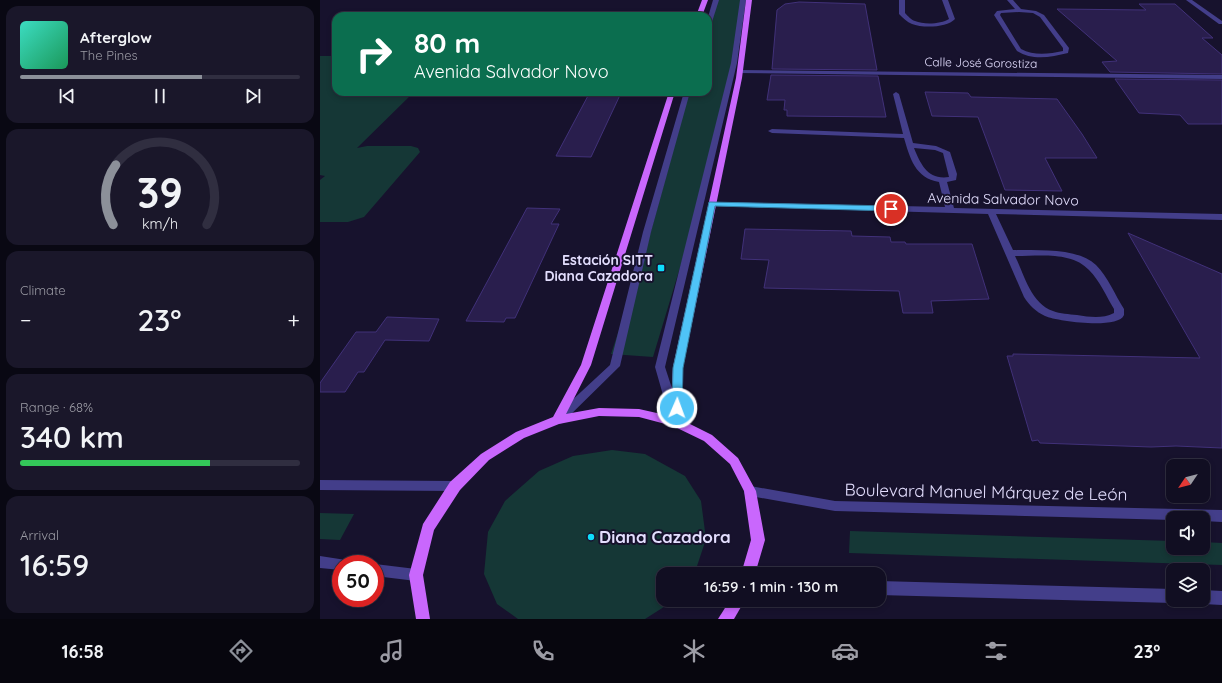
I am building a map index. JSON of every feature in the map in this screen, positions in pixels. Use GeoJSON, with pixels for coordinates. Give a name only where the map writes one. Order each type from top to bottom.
{"type":"FeatureCollection","features":[{"type":"Feature","properties":{"kind":"main road"},"geometry":{"type":"LineString","coordinates":[[700,12],[705,0]]}},
{"type":"Feature","properties":{"kind":"main road"},"geometry":{"type":"LineString","coordinates":[[676,422],[678,368],[739,72],[749,0]]}},
{"type":"Feature","properties":{"kind":"main road"},"geometry":{"type":"LineString","coordinates":[[557,420],[586,366],[671,96]]}},
{"type":"Feature","properties":{"kind":"main road"},"geometry":{"type":"LineString","coordinates":[[423,619],[416,575],[428,528],[455,486],[485,457],[520,436],[557,420],[605,412],[639,413],[676,422],[708,438],[734,461],[750,491],[758,540],[750,567]]}},
{"type":"Feature","properties":{"kind":"main road"},"geometry":{"type":"LineString","coordinates":[[725,619],[733,607]]}},
{"type":"Feature","properties":{"kind":"street"},"geometry":{"type":"LineString","coordinates":[[712,12],[716,0]]}},
{"type":"Feature","properties":{"kind":"street"},"geometry":{"type":"LineString","coordinates":[[676,422],[660,367],[734,63],[743,0]]}},
{"type":"Feature","properties":{"kind":"street"},"geometry":{"type":"LineString","coordinates":[[902,0],[902,14],[913,23],[937,24],[950,22],[952,19],[945,0]]}},
{"type":"Feature","properties":{"kind":"street"},"geometry":{"type":"LineString","coordinates":[[1010,0],[1019,10],[1034,12],[1042,16],[1066,48],[1066,52],[1054,55],[1039,56],[1029,55],[1019,50],[997,15],[1002,11],[1019,10]]}},
{"type":"Feature","properties":{"kind":"street"},"geometry":{"type":"LineString","coordinates":[[1189,0],[1221,23]]}},
{"type":"Feature","properties":{"kind":"street","name":"Calle José Gorostiza"},"geometry":{"type":"LineString","coordinates":[[739,72],[1222,77]]}},
{"type":"Feature","properties":{"kind":"street"},"geometry":{"type":"LineString","coordinates":[[896,94],[910,145],[924,173],[932,178],[950,179],[953,177],[946,152],[936,148],[910,145]]}},
{"type":"Feature","properties":{"kind":"street"},"geometry":{"type":"LineString","coordinates":[[557,420],[615,366],[647,232],[686,96]]}},
{"type":"Feature","properties":{"kind":"street"},"geometry":{"type":"LineString","coordinates":[[772,131],[907,136]]}},
{"type":"Feature","properties":{"kind":"street"},"geometry":{"type":"LineString","coordinates":[[942,179],[950,210]]}},
{"type":"Feature","properties":{"kind":"street","name":"Avenida Salvador Novo"},"geometry":{"type":"LineString","coordinates":[[712,204],[1222,217]]}},
{"type":"Feature","properties":{"kind":"street"},"geometry":{"type":"LineString","coordinates":[[991,211],[1010,254],[1029,297],[1036,306],[1049,314],[1093,320],[1108,320],[1119,316],[1119,309],[1096,273],[1092,267],[1083,260],[1066,256],[1010,254]]}},
{"type":"Feature","properties":{"kind":"street"},"geometry":{"type":"LineString","coordinates":[[320,485],[455,486]]}},
{"type":"Feature","properties":{"kind":"street","name":"Boulevard Manuel Márquez de León"},"geometry":{"type":"LineString","coordinates":[[750,491],[835,506],[1222,516]]}},
{"type":"Feature","properties":{"kind":"street"},"geometry":{"type":"LineString","coordinates":[[320,562],[332,563]]}},
{"type":"Feature","properties":{"kind":"street"},"geometry":{"type":"LineString","coordinates":[[384,571],[416,575]]}},
{"type":"Feature","properties":{"kind":"street"},"geometry":{"type":"LineString","coordinates":[[886,588],[1166,596]]}},
{"type":"Feature","properties":{"kind":"street"},"geometry":{"type":"LineString","coordinates":[[1210,598],[1222,598]]}},
{"type":"Feature","properties":{"kind":"green space"},"geometry":{"type":"Polygon","coordinates":[[[715,0],[741,0],[733,60],[697,211],[653,357],[611,354],[648,242],[688,96],[712,96],[712,12],[715,0]]]}},
{"type":"Feature","properties":{"kind":"green space"},"geometry":{"type":"Polygon","coordinates":[[[320,56],[332,56],[332,96],[410,96],[357,148],[367,146],[411,146],[418,148],[420,152],[364,217],[348,222],[320,222],[320,180],[325,176],[320,175],[320,56]]]}},
{"type":"Feature","properties":{"kind":"green space"},"geometry":{"type":"Polygon","coordinates":[[[612,450],[645,454],[685,476],[701,501],[706,539],[697,567],[656,567],[656,607],[664,607],[645,619],[518,619],[497,604],[484,574],[488,532],[505,501],[539,471],[573,456],[612,450]]]}},
{"type":"Feature","properties":{"kind":"green space"},"geometry":{"type":"Polygon","coordinates":[[[320,513],[354,514],[340,540],[320,539],[320,513]]]}},
{"type":"Feature","properties":{"kind":"green space"},"geometry":{"type":"Polygon","coordinates":[[[850,531],[1166,541],[1166,555],[1210,555],[1210,542],[1222,543],[1222,565],[1210,565],[1210,563],[1166,563],[849,553],[850,531]]]}},
{"type":"Feature","properties":{"kind":"building"},"geometry":{"type":"Polygon","coordinates":[[[799,2],[865,4],[877,70],[772,69],[777,10],[785,4],[799,2]]]}},
{"type":"Feature","properties":{"kind":"building"},"geometry":{"type":"Polygon","coordinates":[[[1139,4],[1175,4],[1213,38],[1202,38],[1222,55],[1222,74],[1110,72],[1102,62],[1117,61],[1057,9],[1146,10],[1139,4]]]}},
{"type":"Feature","properties":{"kind":"building"},"geometry":{"type":"Polygon","coordinates":[[[771,75],[878,76],[886,117],[787,116],[787,110],[784,110],[785,100],[767,100],[771,75]]]}},
{"type":"Feature","properties":{"kind":"building"},"geometry":{"type":"Polygon","coordinates":[[[1115,79],[1222,80],[1222,124],[1188,124],[1180,115],[1139,113],[1115,79]]]}},
{"type":"Feature","properties":{"kind":"building"},"geometry":{"type":"Polygon","coordinates":[[[925,92],[968,93],[971,97],[1057,99],[1097,158],[1045,158],[1062,191],[1005,190],[978,117],[932,116],[925,92]]]}},
{"type":"Feature","properties":{"kind":"building"},"geometry":{"type":"Polygon","coordinates":[[[588,96],[620,96],[591,157],[556,156],[588,96]]]}},
{"type":"Feature","properties":{"kind":"building"},"geometry":{"type":"Polygon","coordinates":[[[527,208],[560,209],[551,224],[559,224],[515,318],[506,318],[504,322],[466,321],[527,208]]]}},
{"type":"Feature","properties":{"kind":"building"},"geometry":{"type":"Polygon","coordinates":[[[745,229],[851,231],[852,236],[890,237],[891,242],[905,242],[906,244],[972,244],[989,299],[931,301],[933,313],[903,313],[899,291],[764,288],[769,260],[741,259],[745,229]]]}},
{"type":"Feature","properties":{"kind":"building"},"geometry":{"type":"Polygon","coordinates":[[[1128,233],[1222,274],[1222,448],[1040,443],[1038,440],[1032,441],[1007,356],[1013,356],[1013,354],[1200,358],[1128,233]]]}},
{"type":"Feature","properties":{"kind":"building"},"geometry":{"type":"Polygon","coordinates":[[[387,317],[439,319],[429,341],[385,340],[364,372],[358,372],[345,392],[320,392],[320,383],[356,332],[376,332],[387,317]]]}},
{"type":"Feature","properties":{"kind":"place","name":"Estación SITT Diana Cazadora"},"geometry":{"type":"Point","coordinates":[661,268]}},
{"type":"Feature","properties":{"kind":"place","name":"Diana Cazadora"},"geometry":{"type":"Point","coordinates":[591,537]}},
{"type":"Feature","properties":{"kind":"route"},"geometry":{"type":"LineString","coordinates":[[677,408],[678,368],[712,204],[891,209]]}}]}
